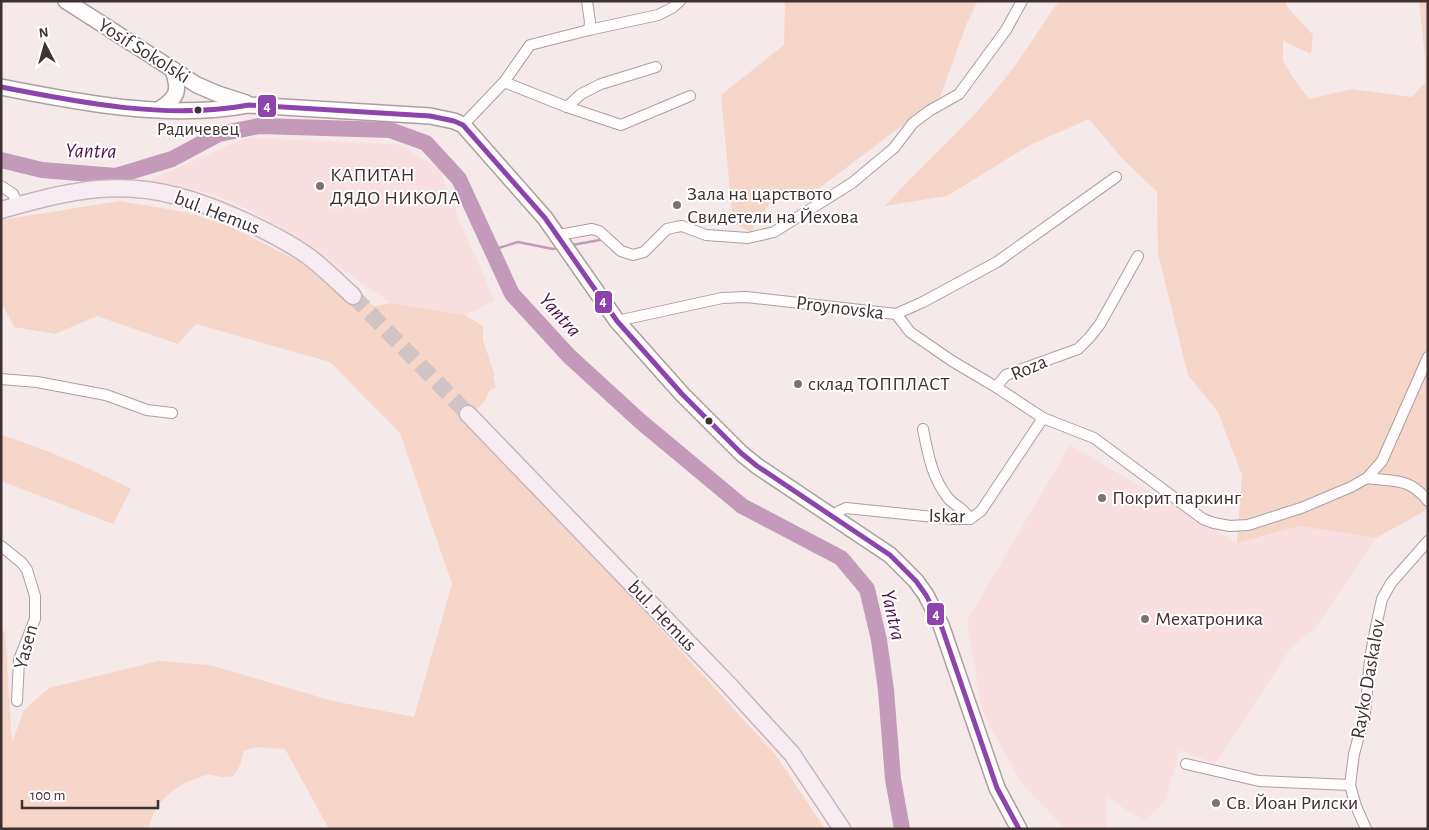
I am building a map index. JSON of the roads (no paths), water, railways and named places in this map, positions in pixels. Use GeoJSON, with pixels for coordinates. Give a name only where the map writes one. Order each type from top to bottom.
{"type":"FeatureCollection","features":[{"type":"Feature","properties":{"kind":"main road","name":"bul. Hemus"},"geometry":{"type":"LineString","coordinates":[[1,210],[53,196],[98,189],[134,189],[177,196],[222,212],[266,232],[308,256],[353,296]]}},
{"type":"Feature","properties":{"kind":"main road","name":"bul. Hemus"},"geometry":{"type":"LineString","coordinates":[[468,414],[723,679],[792,754],[842,829]]}},
{"type":"Feature","properties":{"kind":"street","name":"Yosif Sokolski"},"geometry":{"type":"LineString","coordinates":[[66,1],[197,85],[249,105]]}},
{"type":"Feature","properties":{"kind":"street"},"geometry":{"type":"LineString","coordinates":[[587,1],[590,22],[589,30]]}},
{"type":"Feature","properties":{"kind":"street"},"geometry":{"type":"LineString","coordinates":[[463,125],[504,82],[530,45],[658,14],[672,8],[680,1]]}},
{"type":"Feature","properties":{"kind":"street"},"geometry":{"type":"LineString","coordinates":[[563,243],[592,229],[599,231],[621,251],[633,255],[644,252],[667,230],[676,226],[689,228],[706,235],[748,238],[774,232],[852,183],[894,148],[913,123],[929,111],[959,94],[1006,30],[1022,1]]}},
{"type":"Feature","properties":{"kind":"street"},"geometry":{"type":"LineString","coordinates":[[567,108],[581,94],[601,84],[656,67]]}},
{"type":"Feature","properties":{"kind":"street"},"geometry":{"type":"LineString","coordinates":[[160,109],[171,102],[176,94],[178,87],[173,70]]}},
{"type":"Feature","properties":{"kind":"street"},"geometry":{"type":"LineString","coordinates":[[504,82],[567,108],[621,125],[690,96]]}},
{"type":"Feature","properties":{"kind":"street"},"geometry":{"type":"LineString","coordinates":[[1,87],[110,106],[208,109],[249,105],[430,116],[454,120],[463,125],[507,173],[563,243],[617,321],[682,394],[756,466],[890,555],[907,571],[926,595],[941,625],[998,788],[1019,829]]}},
{"type":"Feature","properties":{"kind":"street","name":"Proynovska"},"geometry":{"type":"LineString","coordinates":[[617,321],[722,298],[746,297],[896,314],[923,302],[997,262],[1116,177]]}},
{"type":"Feature","properties":{"kind":"street"},"geometry":{"type":"LineString","coordinates":[[1,186],[13,194],[18,205]]}},
{"type":"Feature","properties":{"kind":"street","name":"Roza"},"geometry":{"type":"LineString","coordinates":[[896,314],[910,332],[952,361],[996,387],[1006,374],[1078,349],[1100,324],[1138,256]]}},
{"type":"Feature","properties":{"kind":"street"},"geometry":{"type":"LineString","coordinates":[[996,387],[1043,418],[1094,438],[1203,519],[1214,524],[1230,526],[1248,525],[1300,508],[1351,487],[1367,478],[1382,461],[1428,357]]}},
{"type":"Feature","properties":{"kind":"street"},"geometry":{"type":"LineString","coordinates":[[1,379],[37,382],[106,395],[147,410],[172,413]]}},
{"type":"Feature","properties":{"kind":"street","name":"Iskar"},"geometry":{"type":"LineString","coordinates":[[832,518],[839,511],[846,508],[970,519],[981,511],[1043,418]]}},
{"type":"Feature","properties":{"kind":"street"},"geometry":{"type":"LineString","coordinates":[[923,429],[930,461],[938,483],[950,500],[966,512],[970,519]]}},
{"type":"Feature","properties":{"kind":"street"},"geometry":{"type":"LineString","coordinates":[[1367,478],[1403,482],[1416,488],[1428,501]]}},
{"type":"Feature","properties":{"kind":"street","name":"Rayko Daskalov"},"geometry":{"type":"LineString","coordinates":[[1366,829],[1356,806],[1350,785],[1354,754],[1365,713],[1370,659],[1382,599],[1391,583],[1428,541]]}},
{"type":"Feature","properties":{"kind":"street","name":"Yasen"},"geometry":{"type":"LineString","coordinates":[[1,546],[22,562],[27,570],[35,596],[35,619],[20,660],[17,701]]}},
{"type":"Feature","properties":{"kind":"street"},"geometry":{"type":"LineString","coordinates":[[1186,764],[1259,781],[1350,785]]}},
{"type":"Feature","properties":{"kind":"waterway","name":"Yantra"},"geometry":{"type":"LineString","coordinates":[[1,160],[42,170],[116,176],[172,159],[219,134],[259,126],[390,130],[426,143],[459,179],[512,294],[569,356],[640,421],[742,506],[841,558],[867,589],[879,640],[886,690],[893,779],[902,829]]}},
{"type":"Feature","properties":{"kind":"waterway"},"geometry":{"type":"LineString","coordinates":[[572,245],[600,240]]}},
{"type":"Feature","properties":{"kind":"waterway"},"geometry":{"type":"LineString","coordinates":[[492,250],[518,242],[553,249],[559,248]]}},
{"type":"Feature","properties":{"kind":"tunnel"},"geometry":{"type":"LineString","coordinates":[[353,296],[468,414]]}},
{"type":"Feature","properties":{"kind":"place","name":"Радичевец"},"geometry":{"type":"Point","coordinates":[198,110]}},
{"type":"Feature","properties":{"kind":"place","name":"КАПИТАН ДЯДО НИКОЛА"},"geometry":{"type":"Point","coordinates":[320,186]}},
{"type":"Feature","properties":{"kind":"place","name":"Зала на царството Свидетели на Йехова"},"geometry":{"type":"Point","coordinates":[677,205]}},
{"type":"Feature","properties":{"kind":"place","name":"склад ТОППЛАСТ"},"geometry":{"type":"Point","coordinates":[798,384]}},
{"type":"Feature","properties":{"kind":"place","name":"Покрит паркинг"},"geometry":{"type":"Point","coordinates":[1102,498]}},
{"type":"Feature","properties":{"kind":"place","name":"Мехатроника"},"geometry":{"type":"Point","coordinates":[1145,619]}},
{"type":"Feature","properties":{"kind":"place","name":"Св. Йоан Рилски"},"geometry":{"type":"Point","coordinates":[1216,803]}}]}
